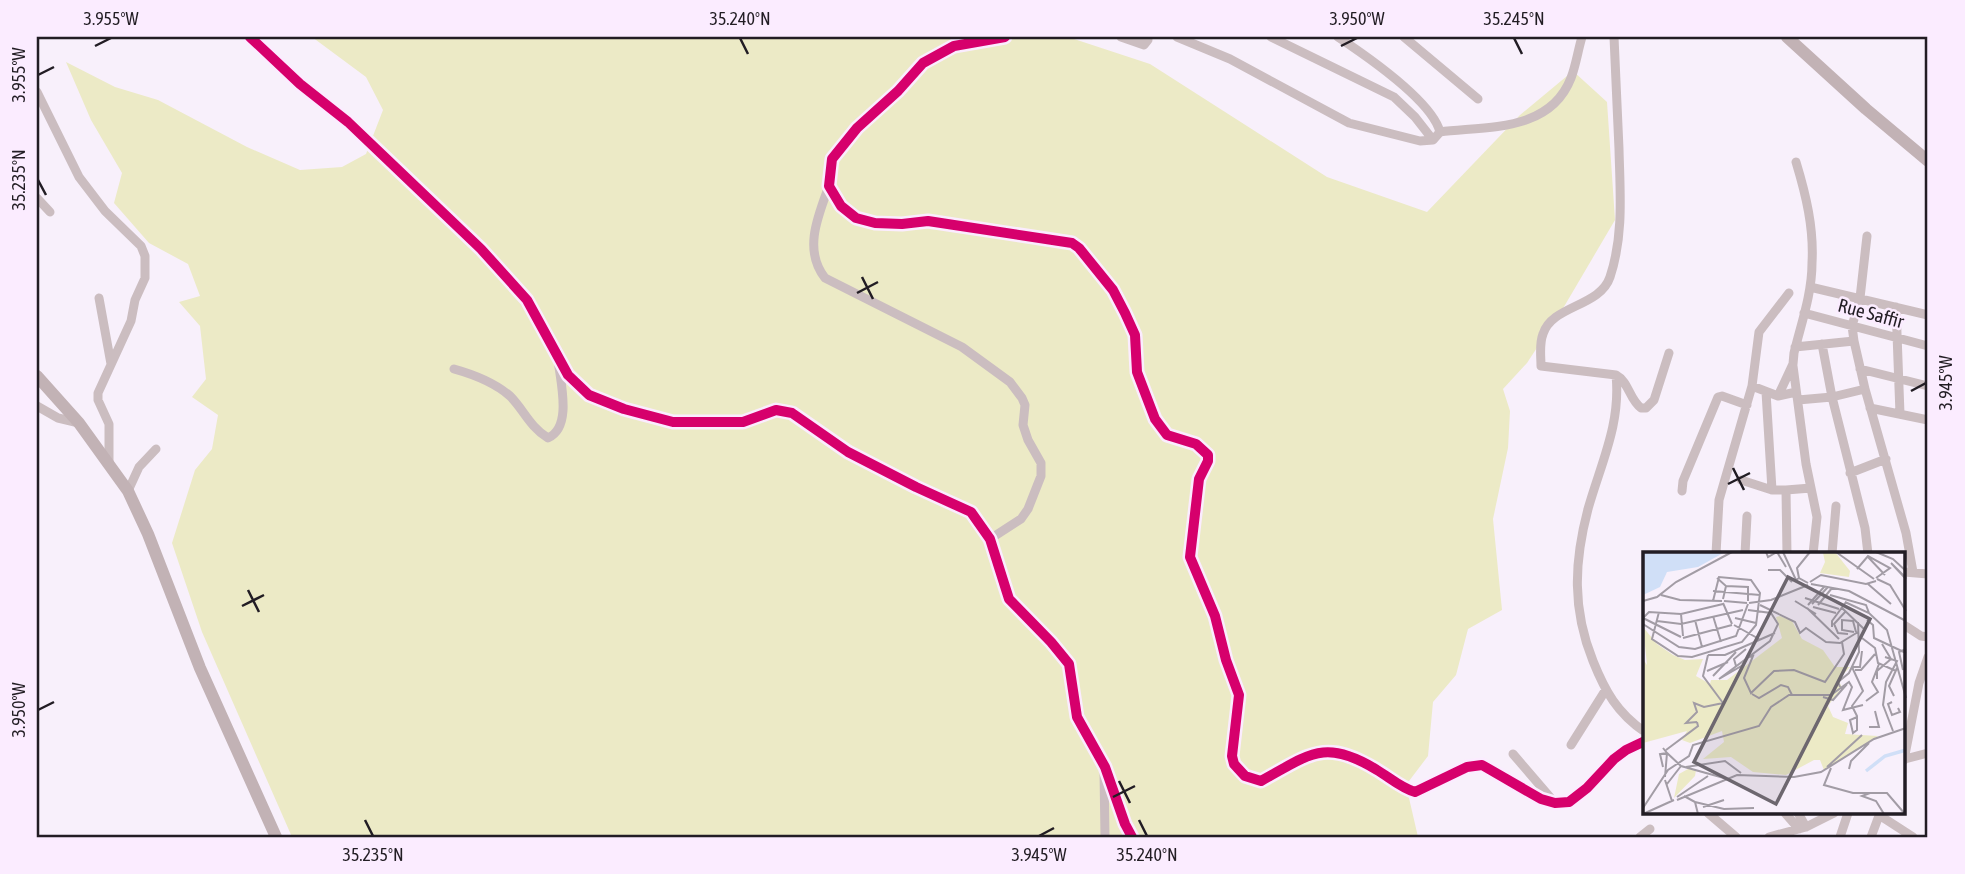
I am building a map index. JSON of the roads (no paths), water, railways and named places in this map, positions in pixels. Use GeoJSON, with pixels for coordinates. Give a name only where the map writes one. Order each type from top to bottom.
{"type":"FeatureCollection","features":[{"type":"Feature","properties":{"kind":"street"},"geometry":{"type":"LineString","coordinates":[[250,37],[300,84],[348,122],[481,249],[527,300],[568,375],[589,395],[624,409],[673,422],[743,422],[776,410],[792,413],[849,452],[971,512],[990,539],[1009,598],[1069,664],[1077,717],[1105,767],[1132,837]]}},
{"type":"Feature","properties":{"kind":"street"},"geometry":{"type":"LineString","coordinates":[[990,539],[1021,519],[1028,509],[1041,476],[1041,463],[1023,425],[1025,405],[1010,383],[962,347],[825,278],[813,257],[816,223],[829,186],[832,159],[857,128],[898,91],[923,63],[954,46],[1005,37]]}},
{"type":"Feature","properties":{"kind":"street"},"geometry":{"type":"LineString","coordinates":[[1121,37],[1144,45],[1148,40],[1144,37]]}},
{"type":"Feature","properties":{"kind":"street"},"geometry":{"type":"LineString","coordinates":[[1178,37],[1230,59],[1349,123],[1420,142],[1433,140],[1440,132],[1528,121],[1553,106],[1570,80],[1582,37]]}},
{"type":"Feature","properties":{"kind":"street"},"geometry":{"type":"LineString","coordinates":[[1271,37],[1394,97],[1415,117],[1433,140]]}},
{"type":"Feature","properties":{"kind":"street"},"geometry":{"type":"LineString","coordinates":[[1338,37],[1380,66],[1434,116],[1440,132]]}},
{"type":"Feature","properties":{"kind":"street"},"geometry":{"type":"LineString","coordinates":[[1405,37],[1478,99]]}},
{"type":"Feature","properties":{"kind":"street"},"geometry":{"type":"LineString","coordinates":[[1614,37],[1621,217],[1616,257],[1609,281],[1593,297],[1551,321],[1544,331],[1541,340],[1541,366],[1616,374],[1624,379],[1636,404],[1646,408],[1654,400],[1669,353]]}},
{"type":"Feature","properties":{"kind":"street"},"geometry":{"type":"LineString","coordinates":[[1787,37],[1928,161]]}},
{"type":"Feature","properties":{"kind":"street"},"geometry":{"type":"LineString","coordinates":[[37,92],[79,177],[105,211],[141,246],[145,256],[145,278],[135,300],[131,321],[97,397],[109,424],[109,464]]}},
{"type":"Feature","properties":{"kind":"street"},"geometry":{"type":"LineString","coordinates":[[1796,162],[1807,201],[1811,231],[1810,287],[1793,364],[1816,517],[1813,552]]}},
{"type":"Feature","properties":{"kind":"street"},"geometry":{"type":"LineString","coordinates":[[829,186],[841,206],[856,218],[875,223],[902,225],[928,221],[1072,243],[1113,290],[1135,335],[1137,372],[1155,419],[1167,435],[1196,444],[1208,455],[1208,461],[1199,479],[1190,557],[1215,616],[1226,660],[1239,695],[1231,756],[1234,764],[1245,776],[1261,781],[1296,760],[1328,750],[1355,757],[1411,792],[1467,767],[1482,765],[1541,799],[1555,803],[1569,802],[1614,759],[1643,742]]}},
{"type":"Feature","properties":{"kind":"street"},"geometry":{"type":"LineString","coordinates":[[37,198],[50,212]]}},
{"type":"Feature","properties":{"kind":"street"},"geometry":{"type":"LineString","coordinates":[[1867,236],[1860,298],[1852,326],[1854,341],[1906,533],[1908,572],[1928,574]]}},
{"type":"Feature","properties":{"kind":"street"},"geometry":{"type":"LineString","coordinates":[[1810,287],[1928,315]]}},
{"type":"Feature","properties":{"kind":"street"},"geometry":{"type":"LineString","coordinates":[[1716,552],[1719,500],[1752,386],[1759,332],[1789,293]]}},
{"type":"Feature","properties":{"kind":"street"},"geometry":{"type":"LineString","coordinates":[[99,298],[111,364]]}},
{"type":"Feature","properties":{"kind":"street"},"geometry":{"type":"LineString","coordinates":[[1896,307],[1900,414]]}},
{"type":"Feature","properties":{"kind":"street","name":"Rue Saffir"},"geometry":{"type":"LineString","coordinates":[[1804,313],[1928,346]]}},
{"type":"Feature","properties":{"kind":"street"},"geometry":{"type":"LineString","coordinates":[[1795,347],[1854,341]]}},
{"type":"Feature","properties":{"kind":"street"},"geometry":{"type":"LineString","coordinates":[[1822,344],[1832,397],[1865,528],[1868,552]]}},
{"type":"Feature","properties":{"kind":"street"},"geometry":{"type":"LineString","coordinates":[[454,369],[471,374],[508,394],[538,432],[548,438],[555,435],[560,428],[565,396],[559,377],[558,357]]}},
{"type":"Feature","properties":{"kind":"street"},"geometry":{"type":"LineString","coordinates":[[1778,396],[1793,364]]}},
{"type":"Feature","properties":{"kind":"street"},"geometry":{"type":"LineString","coordinates":[[1860,369],[1928,386]]}},
{"type":"Feature","properties":{"kind":"street"},"geometry":{"type":"LineString","coordinates":[[1616,374],[1618,392],[1612,438],[1588,510],[1577,564],[1576,597],[1587,646],[1605,691],[1629,721],[1643,732]]}},
{"type":"Feature","properties":{"kind":"street"},"geometry":{"type":"LineString","coordinates":[[37,376],[79,423],[128,491],[148,534],[200,668],[276,837]]}},
{"type":"Feature","properties":{"kind":"street"},"geometry":{"type":"LineString","coordinates":[[1752,386],[1778,396],[1832,397],[1865,389]]}},
{"type":"Feature","properties":{"kind":"street"},"geometry":{"type":"LineString","coordinates":[[1766,392],[1772,490]]}},
{"type":"Feature","properties":{"kind":"street"},"geometry":{"type":"LineString","coordinates":[[1682,491],[1683,481],[1718,397],[1747,405]]}},
{"type":"Feature","properties":{"kind":"street"},"geometry":{"type":"LineString","coordinates":[[37,406],[58,418],[79,423]]}},
{"type":"Feature","properties":{"kind":"street"},"geometry":{"type":"LineString","coordinates":[[1870,408],[1928,420]]}},
{"type":"Feature","properties":{"kind":"street"},"geometry":{"type":"LineString","coordinates":[[128,491],[139,467],[156,449]]}},
{"type":"Feature","properties":{"kind":"street"},"geometry":{"type":"LineString","coordinates":[[1850,473],[1886,459]]}},
{"type":"Feature","properties":{"kind":"street"},"geometry":{"type":"LineString","coordinates":[[1741,480],[1772,490],[1811,488]]}},
{"type":"Feature","properties":{"kind":"street"},"geometry":{"type":"LineString","coordinates":[[1786,490],[1787,552]]}},
{"type":"Feature","properties":{"kind":"street"},"geometry":{"type":"LineString","coordinates":[[1832,552],[1836,506]]}},
{"type":"Feature","properties":{"kind":"street"},"geometry":{"type":"LineString","coordinates":[[1745,552],[1747,516]]}},
{"type":"Feature","properties":{"kind":"street"},"geometry":{"type":"LineString","coordinates":[[1906,626],[1921,636],[1928,637]]}},
{"type":"Feature","properties":{"kind":"street"},"geometry":{"type":"LineString","coordinates":[[1906,750],[1919,683],[1928,657]]}},
{"type":"Feature","properties":{"kind":"street"},"geometry":{"type":"LineString","coordinates":[[1571,745],[1605,691]]}},
{"type":"Feature","properties":{"kind":"street"},"geometry":{"type":"LineString","coordinates":[[1906,759],[1928,753]]}},
{"type":"Feature","properties":{"kind":"street"},"geometry":{"type":"LineString","coordinates":[[1513,754],[1555,803]]}},
{"type":"Feature","properties":{"kind":"street"},"geometry":{"type":"LineString","coordinates":[[1104,837],[1105,767]]}},
{"type":"Feature","properties":{"kind":"street"},"geometry":{"type":"LineString","coordinates":[[1709,814],[1736,837]]}},
{"type":"Feature","properties":{"kind":"street"},"geometry":{"type":"LineString","coordinates":[[1786,814],[1803,828]]}},
{"type":"Feature","properties":{"kind":"street"},"geometry":{"type":"LineString","coordinates":[[1798,814],[1803,828]]}},
{"type":"Feature","properties":{"kind":"street"},"geometry":{"type":"LineString","coordinates":[[1769,837],[1803,828],[1833,814]]}},
{"type":"Feature","properties":{"kind":"street"},"geometry":{"type":"LineString","coordinates":[[1840,837],[1848,814]]}},
{"type":"Feature","properties":{"kind":"street"},"geometry":{"type":"LineString","coordinates":[[1871,837],[1879,814],[1898,833],[1913,837]]}},
{"type":"Feature","properties":{"kind":"street"},"geometry":{"type":"LineString","coordinates":[[1792,837],[1803,828]]}},
{"type":"Feature","properties":{"kind":"street"},"geometry":{"type":"LineString","coordinates":[[1640,837],[1650,829]]}}]}
